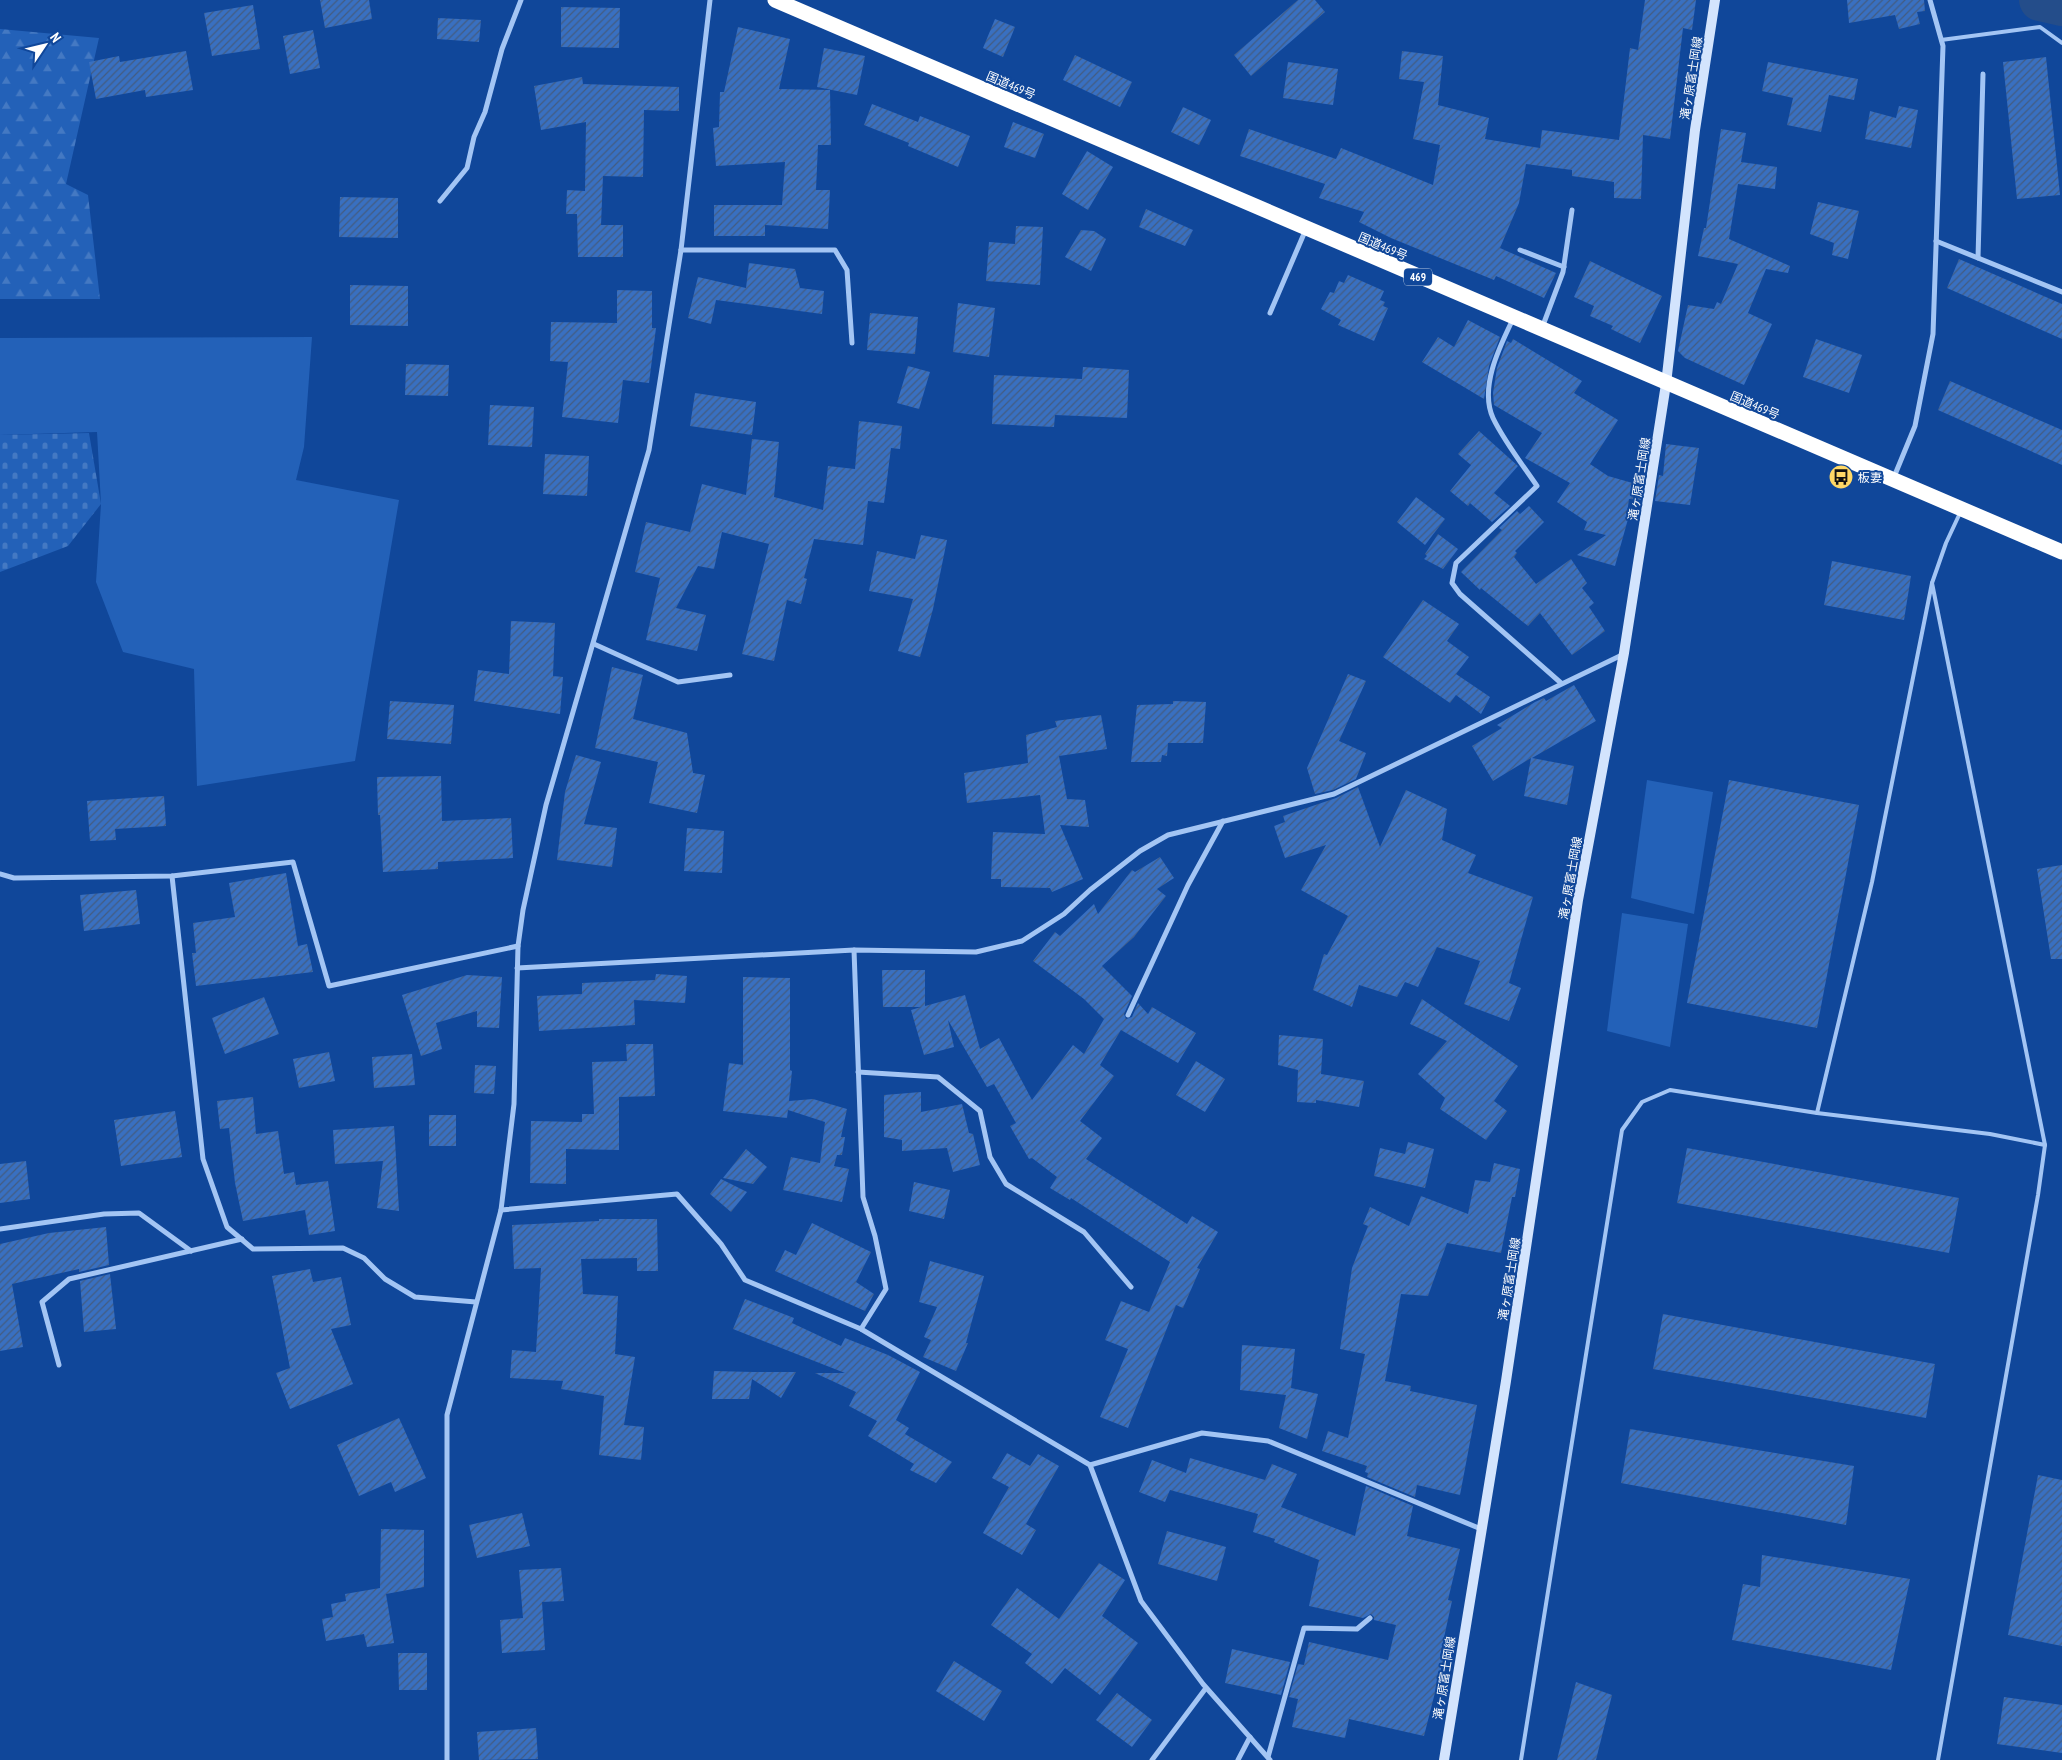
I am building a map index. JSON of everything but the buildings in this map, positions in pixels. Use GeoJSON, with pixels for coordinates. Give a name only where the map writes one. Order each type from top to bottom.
{"type":"FeatureCollection","features":[{"type":"Feature","properties":{"kind":"highway","name":"国道469号"},"geometry":{"type":"LineString","coordinates":[[775,0],[1666,384],[1894,479],[2062,552]]}},
{"type":"Feature","properties":{"kind":"main road","name":"滝ヶ原富士岡線"},"geometry":{"type":"LineString","coordinates":[[1444,1760],[1546,1123],[1578,900],[1624,653],[1666,384],[1695,130],[1716,0]]}},
{"type":"Feature","properties":{"kind":"street"},"geometry":{"type":"LineString","coordinates":[[440,201],[467,168],[474,137],[485,112],[502,49],[521,0]]}},
{"type":"Feature","properties":{"kind":"street"},"geometry":{"type":"LineString","coordinates":[[447,1760],[447,1415],[501,1210],[514,1104],[518,946],[546,805],[649,450],[681,250],[710,0]]}},
{"type":"Feature","properties":{"kind":"street"},"geometry":{"type":"LineString","coordinates":[[1894,479],[1915,426],[1933,334],[1942,46],[1930,0]]}},
{"type":"Feature","properties":{"kind":"street"},"geometry":{"type":"LineString","coordinates":[[1978,258],[1983,74]]}},
{"type":"Feature","properties":{"kind":"street"},"geometry":{"type":"LineString","coordinates":[[1542,330],[1564,266],[1572,210]]}},
{"type":"Feature","properties":{"kind":"street"},"geometry":{"type":"LineString","coordinates":[[1270,313],[1306,229]]}},
{"type":"Feature","properties":{"kind":"street"},"geometry":{"type":"LineString","coordinates":[[1936,241],[2062,292]]}},
{"type":"Feature","properties":{"kind":"street"},"geometry":{"type":"LineString","coordinates":[[681,250],[835,250],[847,270],[852,343]]}},
{"type":"Feature","properties":{"kind":"street"},"geometry":{"type":"LineString","coordinates":[[1520,250],[1564,266]]}},
{"type":"Feature","properties":{"kind":"street"},"geometry":{"type":"LineString","coordinates":[[1513,318],[1491,367],[1489,402],[1493,417],[1536,486],[1456,563],[1452,582],[1460,594],[1561,683]]}},
{"type":"Feature","properties":{"kind":"street"},"geometry":{"type":"LineString","coordinates":[[594,644],[678,682],[730,675]]}},
{"type":"Feature","properties":{"kind":"street"},"geometry":{"type":"LineString","coordinates":[[517,968],[854,950],[976,952],[1022,941],[1064,914],[1090,890],[1140,851],[1168,835],[1334,794],[1624,653]]}},
{"type":"Feature","properties":{"kind":"street"},"geometry":{"type":"LineString","coordinates":[[1128,1015],[1188,885],[1223,821]]}},
{"type":"Feature","properties":{"kind":"street"},"geometry":{"type":"LineString","coordinates":[[0,874],[14,878],[172,876],[293,862],[329,986],[518,946]]}},
{"type":"Feature","properties":{"kind":"street"},"geometry":{"type":"LineString","coordinates":[[172,876],[203,1159],[227,1227],[253,1248],[343,1248],[364,1258],[384,1279],[415,1297],[476,1302]]}},
{"type":"Feature","properties":{"kind":"street"},"geometry":{"type":"LineString","coordinates":[[854,950],[863,1197],[875,1236],[886,1289],[861,1330]]}},
{"type":"Feature","properties":{"kind":"street"},"geometry":{"type":"LineString","coordinates":[[858,1072],[938,1078],[980,1111],[990,1157],[1006,1184],[1084,1232],[1131,1287]]}},
{"type":"Feature","properties":{"kind":"street"},"geometry":{"type":"LineString","coordinates":[[501,1210],[677,1194],[722,1244],[745,1280],[861,1330],[1090,1465],[1141,1601],[1206,1688],[1269,1759]]}},
{"type":"Feature","properties":{"kind":"street"},"geometry":{"type":"LineString","coordinates":[[0,1229],[104,1214],[139,1213],[191,1251]]}},
{"type":"Feature","properties":{"kind":"street"},"geometry":{"type":"LineString","coordinates":[[59,1365],[42,1302],[69,1279],[242,1239]]}},
{"type":"Feature","properties":{"kind":"street"},"geometry":{"type":"LineString","coordinates":[[1090,1465],[1202,1433],[1268,1441],[1481,1529]]}},
{"type":"Feature","properties":{"kind":"street"},"geometry":{"type":"LineString","coordinates":[[1269,1759],[1304,1628],[1357,1629],[1370,1618]]}},
{"type":"Feature","properties":{"kind":"street"},"geometry":{"type":"LineString","coordinates":[[1152,1760],[1206,1688]]}},
{"type":"Feature","properties":{"kind":"street"},"geometry":{"type":"LineString","coordinates":[[1238,1760],[1250,1737]]}},
{"type":"Feature","properties":{"kind":"lane"},"geometry":{"type":"LineString","coordinates":[[1941,40],[2040,27],[2062,43]]}},
{"type":"Feature","properties":{"kind":"lane"},"geometry":{"type":"LineString","coordinates":[[1817,1113],[1872,882],[1932,583],[1946,543],[1962,509]]}},
{"type":"Feature","properties":{"kind":"lane"},"geometry":{"type":"LineString","coordinates":[[1932,583],[2045,1144],[2038,1195],[1938,1760]]}},
{"type":"Feature","properties":{"kind":"lane"},"geometry":{"type":"LineString","coordinates":[[1521,1760],[1622,1130],[1642,1102],[1670,1090],[1817,1113],[1990,1134],[2045,1144]]}},
{"type":"Feature","properties":{"kind":"green space"},"geometry":{"type":"Polygon","coordinates":[[[0,29],[99,38],[66,184],[88,195],[100,299],[0,299],[0,29]]]}},
{"type":"Feature","properties":{"kind":"green space"},"geometry":{"type":"Polygon","coordinates":[[[312,337],[304,447],[296,480],[399,500],[355,761],[197,786],[194,669],[123,652],[96,582],[101,504],[97,432],[0,435],[0,338],[312,337]]]}},
{"type":"Feature","properties":{"kind":"green space"},"geometry":{"type":"Polygon","coordinates":[[[89,433],[101,504],[68,546],[0,572],[0,435],[89,433]]]}},
{"type":"Feature","properties":{"kind":"green space"},"geometry":{"type":"Polygon","coordinates":[[[1647,780],[1713,792],[1694,914],[1631,898],[1647,780]]]}},
{"type":"Feature","properties":{"kind":"green space"},"geometry":{"type":"Polygon","coordinates":[[[1622,913],[1688,924],[1670,1047],[1607,1031],[1622,913]]]}},
{"type":"Feature","properties":{"kind":"waterway"},"geometry":{"type":"LineString","coordinates":[[2040,0],[2062,5]]}},
{"type":"Feature","properties":{"kind":"place","name":"板妻"},"geometry":{"type":"Point","coordinates":[1841,477]}}]}
